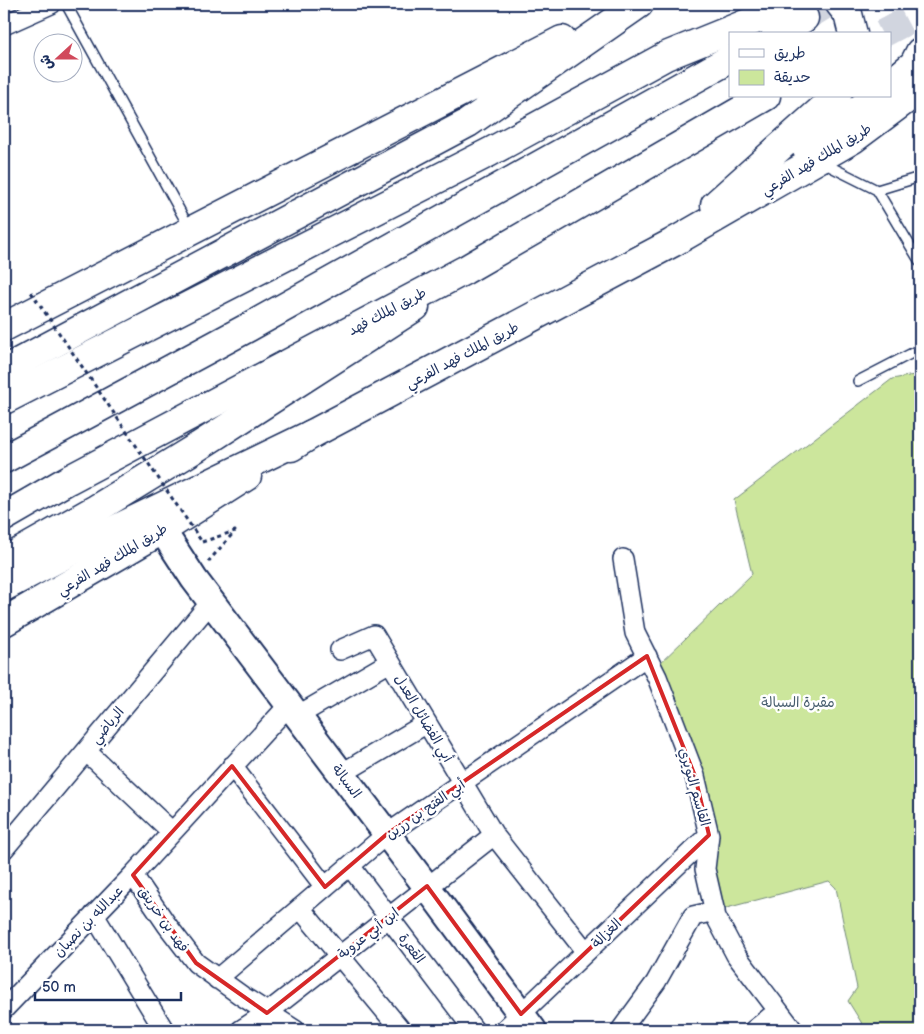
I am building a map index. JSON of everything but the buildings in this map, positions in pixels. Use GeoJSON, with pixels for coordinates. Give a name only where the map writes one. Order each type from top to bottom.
{"type":"FeatureCollection","features":[{"type":"Feature","properties":{"kind":"main road"},"geometry":{"type":"LineString","coordinates":[[4,327],[632,4]]}},
{"type":"Feature","properties":{"kind":"main road"},"geometry":{"type":"LineString","coordinates":[[4,370],[468,122],[639,4]]}},
{"type":"Feature","properties":{"kind":"main road"},"geometry":{"type":"LineString","coordinates":[[840,4],[848,14],[852,32]]}},
{"type":"Feature","properties":{"kind":"main road"},"geometry":{"type":"LineString","coordinates":[[747,32],[787,20]]}},
{"type":"Feature","properties":{"kind":"main road"},"geometry":{"type":"LineString","coordinates":[[4,400],[490,152],[666,56],[729,37]]}},
{"type":"Feature","properties":{"kind":"main road"},"geometry":{"type":"LineString","coordinates":[[892,82],[914,64],[920,52]]}},
{"type":"Feature","properties":{"kind":"main road"},"geometry":{"type":"LineString","coordinates":[[4,459],[258,322],[729,60]]}},
{"type":"Feature","properties":{"kind":"main road","name":"طريق الملك فهد الفرعي"},"geometry":{"type":"LineString","coordinates":[[4,622],[162,530],[312,434],[672,243],[817,160],[853,139],[920,89]]}},
{"type":"Feature","properties":{"kind":"main road","name":"طريق الملك فهد"},"geometry":{"type":"LineString","coordinates":[[4,517],[68,480],[465,270],[763,98]]}},
{"type":"Feature","properties":{"kind":"main road"},"geometry":{"type":"LineString","coordinates":[[672,243],[835,98]]}},
{"type":"Feature","properties":{"kind":"main road"},"geometry":{"type":"LineString","coordinates":[[672,243],[853,115],[873,98]]}},
{"type":"Feature","properties":{"kind":"main road"},"geometry":{"type":"LineString","coordinates":[[853,139],[920,112]]}},
{"type":"Feature","properties":{"kind":"main road"},"geometry":{"type":"LineString","coordinates":[[4,561],[96,509],[199,446],[402,317],[465,270]]}},
{"type":"Feature","properties":{"kind":"main road"},"geometry":{"type":"LineString","coordinates":[[4,587],[89,542],[312,434]]}},
{"type":"Feature","properties":{"kind":"main road","name":"السبالة"},"geometry":{"type":"LineString","coordinates":[[162,530],[211,602],[426,886],[519,1025]]}},
{"type":"Feature","properties":{"kind":"street"},"geometry":{"type":"LineString","coordinates":[[4,25],[51,4]]}},
{"type":"Feature","properties":{"kind":"street","name":"القاسم النويري"},"geometry":{"type":"LineString","coordinates":[[624,559],[635,633],[657,678],[695,776],[708,835],[705,868],[716,918],[736,955],[792,1030]]}},
{"type":"Feature","properties":{"kind":"street","name":"الرياضي"},"geometry":{"type":"LineString","coordinates":[[4,849],[211,602]]}},
{"type":"Feature","properties":{"kind":"street","name":"أبي الفضائل العدل"},"geometry":{"type":"LineString","coordinates":[[340,650],[374,634],[494,834],[586,952]]}},
{"type":"Feature","properties":{"kind":"street","name":"أبي الفتح بن رزين"},"geometry":{"type":"LineString","coordinates":[[217,979],[387,834],[647,656]]}},
{"type":"Feature","properties":{"kind":"street","name":"عبدالله بن نصبان"},"geometry":{"type":"LineString","coordinates":[[4,1009],[133,875],[232,766],[293,710],[390,662]]}},
{"type":"Feature","properties":{"kind":"street"},"geometry":{"type":"LineString","coordinates":[[341,774],[427,723]]}},
{"type":"Feature","properties":{"kind":"street"},"geometry":{"type":"LineString","coordinates":[[86,751],[172,832]]}},
{"type":"Feature","properties":{"kind":"street"},"geometry":{"type":"LineString","coordinates":[[232,766],[325,887]]}},
{"type":"Feature","properties":{"kind":"street","name":"ابن أبي عروبة"},"geometry":{"type":"LineString","coordinates":[[241,1030],[267,1012],[494,834]]}},
{"type":"Feature","properties":{"kind":"street","name":"الغزالة"},"geometry":{"type":"LineString","coordinates":[[519,1025],[586,952],[708,835]]}},
{"type":"Feature","properties":{"kind":"street","name":"القعرة"},"geometry":{"type":"LineString","coordinates":[[350,866],[474,1030]]}},
{"type":"Feature","properties":{"kind":"street","name":"فهد بن خرينق"},"geometry":{"type":"LineString","coordinates":[[133,875],[166,925],[196,964],[294,1030]]}},
{"type":"Feature","properties":{"kind":"street"},"geometry":{"type":"LineString","coordinates":[[300,908],[401,1030]]}},
{"type":"Feature","properties":{"kind":"street"},"geometry":{"type":"LineString","coordinates":[[622,1030],[656,982],[693,916],[715,911]]}},
{"type":"Feature","properties":{"kind":"street"},"geometry":{"type":"LineString","coordinates":[[94,915],[164,1030]]}},
{"type":"Feature","properties":{"kind":"street"},"geometry":{"type":"LineString","coordinates":[[754,1030],[778,1011]]}},
{"type":"Feature","properties":{"kind":"lane"},"geometry":{"type":"LineString","coordinates":[[66,4],[191,231]]}},
{"type":"Feature","properties":{"kind":"lane"},"geometry":{"type":"LineString","coordinates":[[817,160],[877,190],[920,262]]}},
{"type":"Feature","properties":{"kind":"lane"},"geometry":{"type":"LineString","coordinates":[[877,190],[920,176]]}},
{"type":"Feature","properties":{"kind":"lane"},"geometry":{"type":"LineString","coordinates":[[858,381],[920,349]]}},
{"type":"Feature","properties":{"kind":"path"},"geometry":{"type":"LineString","coordinates":[[31,292],[202,542],[235,530],[194,579]]}},
{"type":"Feature","properties":{"kind":"highlighted area"},"geometry":{"type":"Polygon","coordinates":[[[647,656],[695,776],[709,835],[521,1014],[427,886],[267,1013],[196,963],[133,875],[232,766],[325,887],[387,834],[647,656]]]}},
{"type":"Feature","properties":{"kind":"green space","name":"مقبرة السبالة"},"geometry":{"type":"Polygon","coordinates":[[[920,374],[920,1030],[866,1030],[848,1001],[857,988],[836,888],[829,881],[715,911],[709,835],[654,669],[752,574],[734,500],[892,379],[920,374]]]}},
{"type":"Feature","properties":{"kind":"tunnel"},"geometry":{"type":"LineString","coordinates":[[804,18],[827,4]]}},
{"type":"Feature","properties":{"kind":"tunnel"},"geometry":{"type":"LineString","coordinates":[[886,32],[920,14]]}}]}
